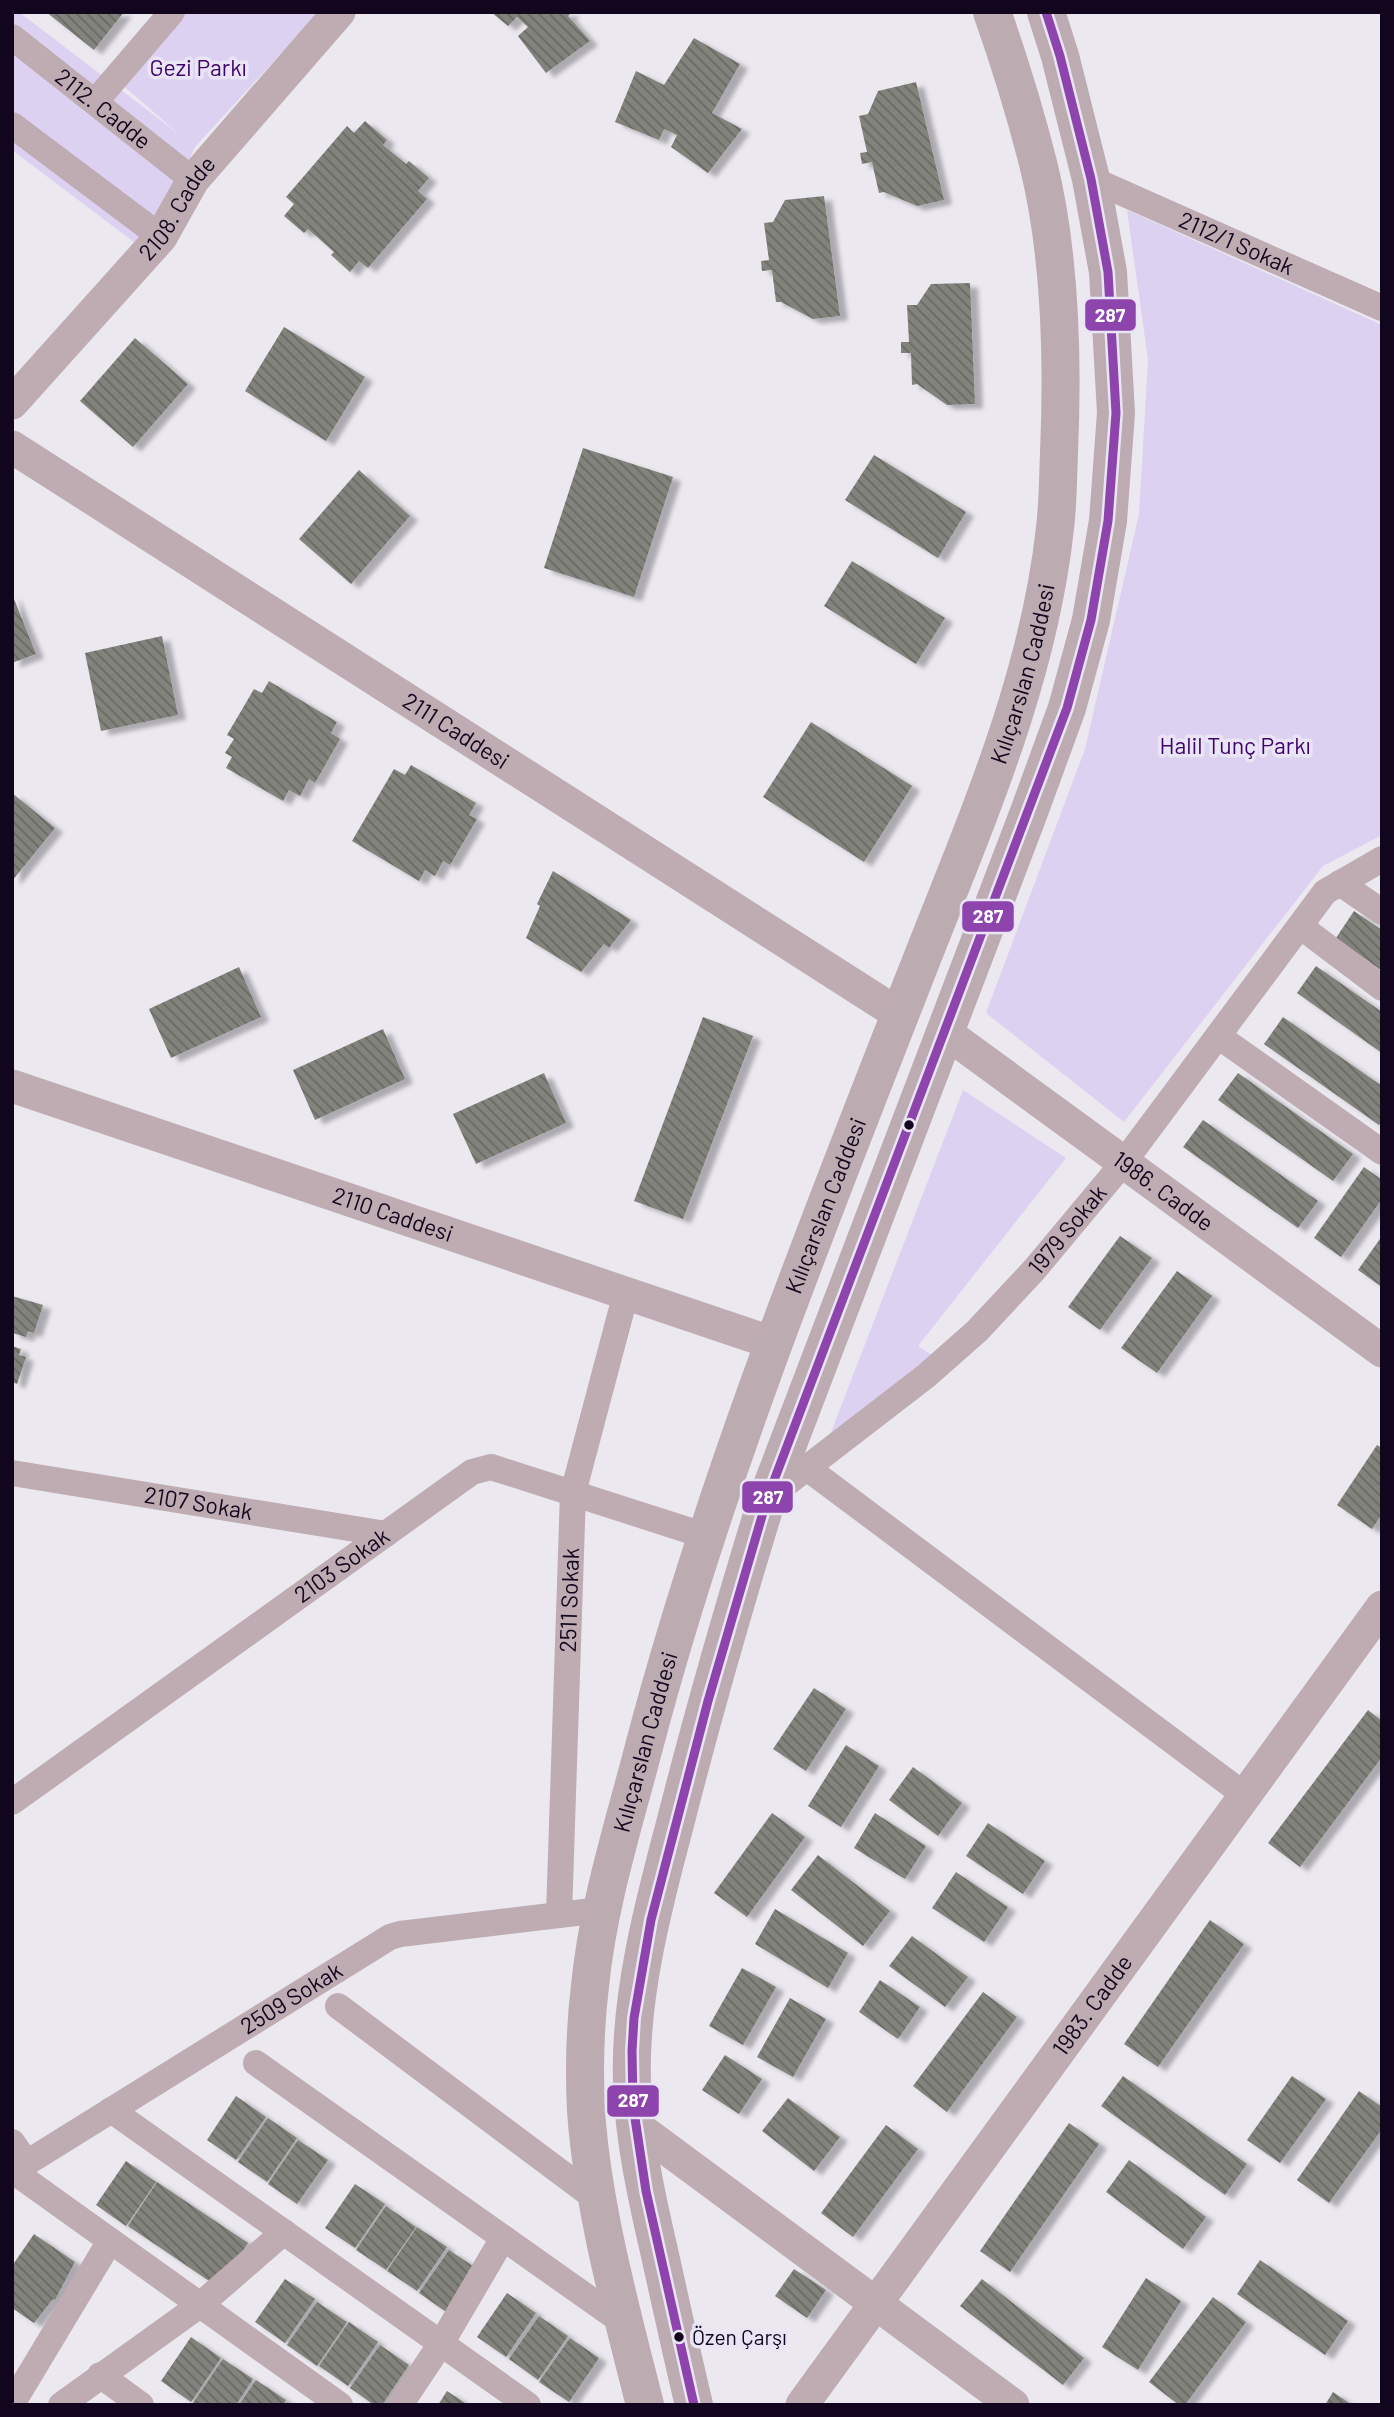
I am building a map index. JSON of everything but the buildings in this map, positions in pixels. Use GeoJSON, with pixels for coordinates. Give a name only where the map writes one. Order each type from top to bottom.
{"type":"FeatureCollection","features":[{"type":"Feature","properties":{"kind":"main road","name":"Kılıçarslan Caddesi"},"geometry":{"type":"LineString","coordinates":[[645,2405],[599,2201],[586,2111],[590,1986],[601,1910],[655,1705],[706,1536],[773,1343],[985,796],[1022,693],[1042,614],[1056,525],[1061,396],[1057,279],[1041,173],[992,12]]}},
{"type":"Feature","properties":{"kind":"main road","name":"Kılıçarslan Caddesi"},"geometry":{"type":"LineString","coordinates":[[694,2405],[647,2197],[632,2083],[633,2035],[640,1981],[659,1883],[728,1627],[767,1499],[1029,812],[1066,708],[1091,620],[1106,533],[1116,413],[1108,272],[1091,179],[1046,12]]}},
{"type":"Feature","properties":{"kind":"main road"},"geometry":{"type":"LineString","coordinates":[[900,1015],[945,1032]]}},
{"type":"Feature","properties":{"kind":"street"},"geometry":{"type":"LineString","coordinates":[[95,102],[172,12]]}},
{"type":"Feature","properties":{"kind":"street","name":"2108. Cadde"},"geometry":{"type":"LineString","coordinates":[[12,403],[161,237],[193,180],[339,12]]}},
{"type":"Feature","properties":{"kind":"street","name":"2112. Cadde"},"geometry":{"type":"LineString","coordinates":[[12,37],[193,180]]}},
{"type":"Feature","properties":{"kind":"street"},"geometry":{"type":"LineString","coordinates":[[12,125],[161,237]]}},
{"type":"Feature","properties":{"kind":"street","name":"2112/1 Sokak"},"geometry":{"type":"LineString","coordinates":[[1091,179],[1382,308]]}},
{"type":"Feature","properties":{"kind":"street","name":"2111 Caddesi"},"geometry":{"type":"LineString","coordinates":[[12,447],[900,1015]]}},
{"type":"Feature","properties":{"kind":"street","name":"1979 Sokak"},"geometry":{"type":"LineString","coordinates":[[767,1499],[926,1376],[976,1331],[1034,1270],[1124,1162],[1325,892],[1382,859]]}},
{"type":"Feature","properties":{"kind":"street"},"geometry":{"type":"LineString","coordinates":[[1340,883],[1382,912]]}},
{"type":"Feature","properties":{"kind":"street"},"geometry":{"type":"LineString","coordinates":[[1300,926],[1382,988]]}},
{"type":"Feature","properties":{"kind":"street","name":"1986. Cadde"},"geometry":{"type":"LineString","coordinates":[[945,1032],[1382,1350]]}},
{"type":"Feature","properties":{"kind":"street"},"geometry":{"type":"LineString","coordinates":[[1218,1035],[1382,1152]]}},
{"type":"Feature","properties":{"kind":"street","name":"2110 Caddesi"},"geometry":{"type":"LineString","coordinates":[[12,1086],[773,1343]]}},
{"type":"Feature","properties":{"kind":"street","name":"2511 Sokak"},"geometry":{"type":"LineString","coordinates":[[559,1915],[573,1493],[626,1293]]}},
{"type":"Feature","properties":{"kind":"street","name":"2103 Sokak"},"geometry":{"type":"LineString","coordinates":[[12,1802],[481,1468],[491,1466],[706,1536]]}},
{"type":"Feature","properties":{"kind":"street"},"geometry":{"type":"LineString","coordinates":[[807,1468],[1245,1796]]}},
{"type":"Feature","properties":{"kind":"street","name":"2107 Sokak"},"geometry":{"type":"LineString","coordinates":[[12,1473],[386,1534]]}},
{"type":"Feature","properties":{"kind":"street","name":"1983. Cadde"},"geometry":{"type":"LineString","coordinates":[[802,2405],[1382,1607]]}},
{"type":"Feature","properties":{"kind":"street","name":"2509 Sokak"},"geometry":{"type":"LineString","coordinates":[[16,2162],[111,2110],[390,1937],[601,1910]]}},
{"type":"Feature","properties":{"kind":"street"},"geometry":{"type":"LineString","coordinates":[[338,2006],[599,2201]]}},
{"type":"Feature","properties":{"kind":"street"},"geometry":{"type":"LineString","coordinates":[[256,2063],[625,2324]]}},
{"type":"Feature","properties":{"kind":"street"},"geometry":{"type":"LineString","coordinates":[[111,2110],[528,2405]]}},
{"type":"Feature","properties":{"kind":"street"},"geometry":{"type":"LineString","coordinates":[[636,2126],[1013,2405]]}},
{"type":"Feature","properties":{"kind":"street"},"geometry":{"type":"LineString","coordinates":[[16,2162],[110,2241],[340,2405]]}},
{"type":"Feature","properties":{"kind":"street"},"geometry":{"type":"LineString","coordinates":[[61,2405],[200,2305],[284,2232]]}},
{"type":"Feature","properties":{"kind":"street"},"geometry":{"type":"LineString","coordinates":[[400,2405],[442,2342],[503,2238]]}},
{"type":"Feature","properties":{"kind":"street"},"geometry":{"type":"LineString","coordinates":[[12,2404],[110,2241]]}},
{"type":"Feature","properties":{"kind":"street"},"geometry":{"type":"LineString","coordinates":[[100,2375],[141,2405]]}},
{"type":"Feature","properties":{"kind":"green space","name":"Gezi Parkı"},"geometry":{"type":"Polygon","coordinates":[[[12,12],[19,12],[180,135],[119,82],[178,12],[319,12],[195,147],[147,252],[12,150],[12,12]]]}},
{"type":"Feature","properties":{"kind":"green space","name":"Halil Tunç Parkı"},"geometry":{"type":"Polygon","coordinates":[[[1127,210],[1382,325],[1382,835],[1323,866],[1124,1122],[986,1013],[1085,749],[1139,514],[1148,360],[1127,210]]]}},
{"type":"Feature","properties":{"kind":"green space"},"geometry":{"type":"Polygon","coordinates":[[[963,1090],[1066,1158],[918,1346],[932,1355],[828,1440],[963,1090]]]}},
{"type":"Feature","properties":{"kind":"transit line","name":"287"},"geometry":{"type":"LineString","coordinates":[[694,2405],[646,2191],[633,2105],[634,2018],[651,1920],[708,1701],[767,1499],[1067,708],[1091,620],[1108,521],[1116,413],[1108,272],[1091,179],[1046,12]]}},
{"type":"Feature","properties":{"kind":"place","name":"Özen Çarşı"},"geometry":{"type":"Point","coordinates":[679,2337]}}]}
